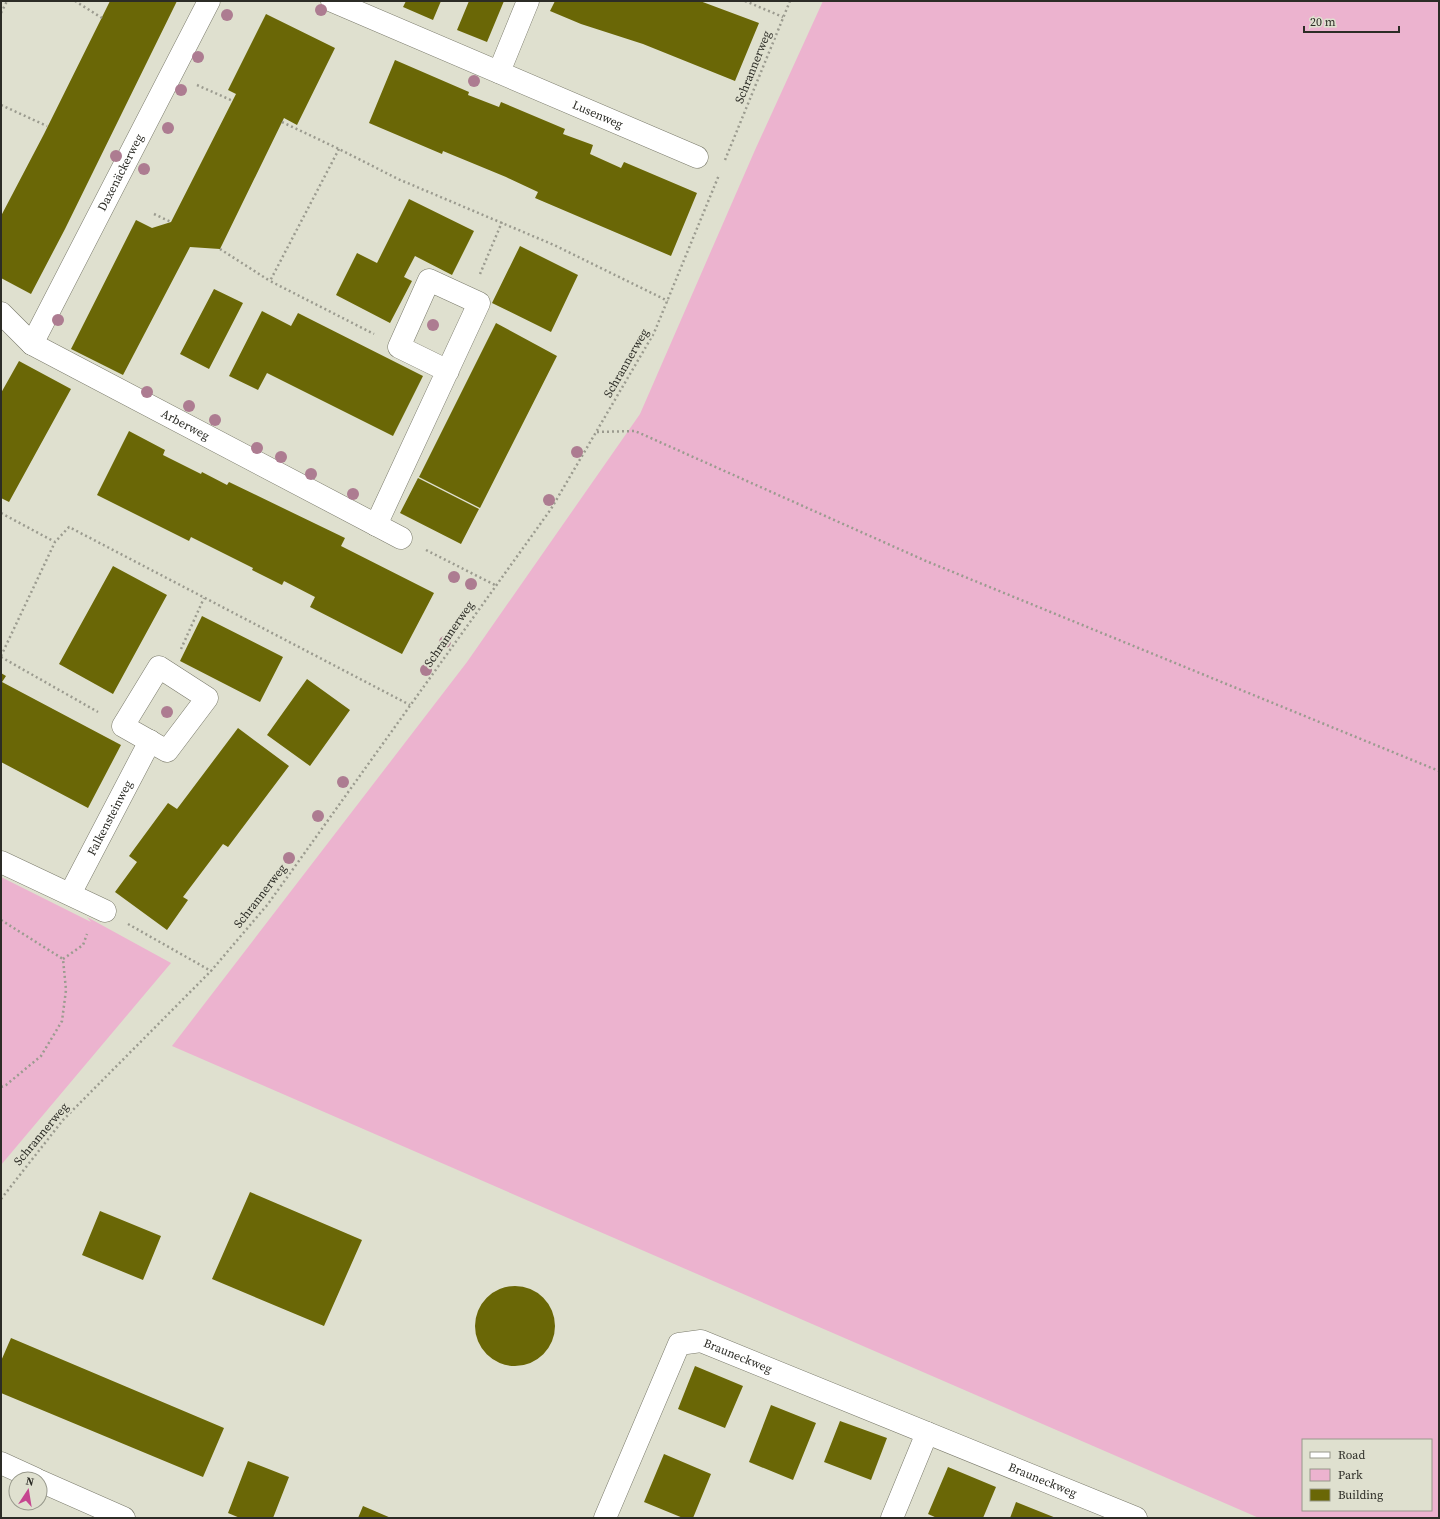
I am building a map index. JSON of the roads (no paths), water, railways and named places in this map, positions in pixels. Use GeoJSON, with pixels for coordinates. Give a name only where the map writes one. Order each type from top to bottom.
{"type":"FeatureCollection","features":[{"type":"Feature","properties":{"kind":"street","name":"Daxenäckerweg"},"geometry":{"type":"LineString","coordinates":[[32,344],[209,1]]}},
{"type":"Feature","properties":{"kind":"street","name":"Lusenweg"},"geometry":{"type":"LineString","coordinates":[[332,1],[697,157]]}},
{"type":"Feature","properties":{"kind":"street"},"geometry":{"type":"LineString","coordinates":[[499,72],[528,1]]}},
{"type":"Feature","properties":{"kind":"street"},"geometry":{"type":"LineString","coordinates":[[376,525],[448,371],[479,302],[430,280],[399,347],[448,371]]}},
{"type":"Feature","properties":{"kind":"street","name":"Arberweg"},"geometry":{"type":"LineString","coordinates":[[1,313],[32,344],[401,538]]}},
{"type":"Feature","properties":{"kind":"street"},"geometry":{"type":"LineString","coordinates":[[159,666],[207,698],[167,751],[150,741],[123,726],[159,666]]}},
{"type":"Feature","properties":{"kind":"street","name":"Falkensteinweg"},"geometry":{"type":"LineString","coordinates":[[70,894],[150,741]]}},
{"type":"Feature","properties":{"kind":"street"},"geometry":{"type":"LineString","coordinates":[[1,862],[102,910]]}},
{"type":"Feature","properties":{"kind":"street","name":"Brauneckweg"},"geometry":{"type":"LineString","coordinates":[[605,1518],[679,1344],[701,1341],[1136,1518]]}},
{"type":"Feature","properties":{"kind":"street"},"geometry":{"type":"LineString","coordinates":[[892,1518],[927,1433]]}},
{"type":"Feature","properties":{"kind":"street"},"geometry":{"type":"LineString","coordinates":[[1,1463],[18,1471]]}},
{"type":"Feature","properties":{"kind":"street"},"geometry":{"type":"LineString","coordinates":[[48,1485],[124,1518]]}}]}
